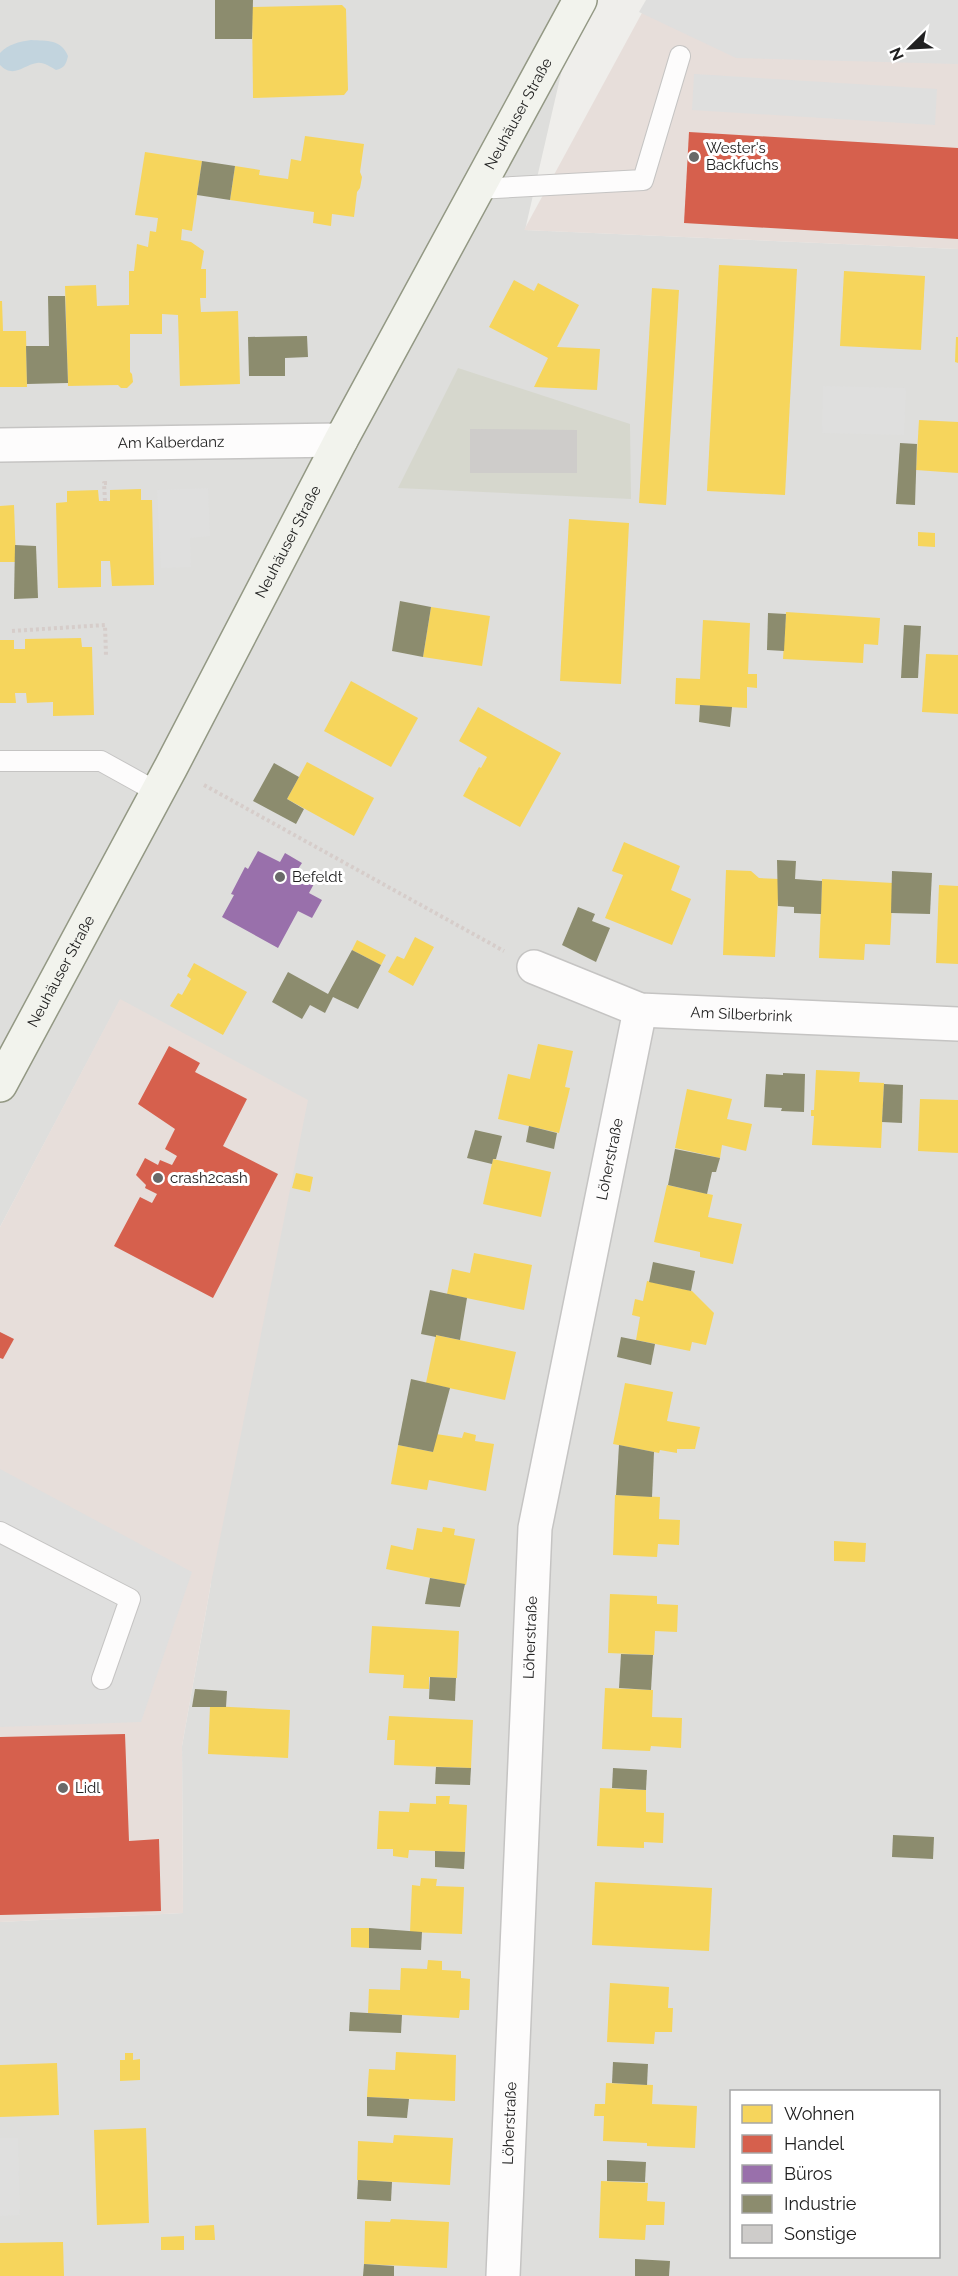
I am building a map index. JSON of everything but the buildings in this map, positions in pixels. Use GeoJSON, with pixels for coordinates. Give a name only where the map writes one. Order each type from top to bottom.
{"type":"FeatureCollection","features":[{"type":"Feature","properties":{"kind":"main road","name":"Neuhäuser Straße"},"geometry":{"type":"LineString","coordinates":[[0,1085],[164,779],[341,440],[580,0]]}},
{"type":"Feature","properties":{"kind":"street","name":"Am Kalberdanz"},"geometry":{"type":"LineString","coordinates":[[0,445],[341,440]]}},
{"type":"Feature","properties":{"kind":"street","name":"Am Silberbrink"},"geometry":{"type":"LineString","coordinates":[[534,967],[640,1010],[958,1024]]}},
{"type":"Feature","properties":{"kind":"street","name":"Löherstraße"},"geometry":{"type":"LineString","coordinates":[[503,2276],[534,1528],[640,1010]]}},
{"type":"Feature","properties":{"kind":"lane"},"geometry":{"type":"LineString","coordinates":[[477,189],[643,180],[680,56]]}},
{"type":"Feature","properties":{"kind":"lane"},"geometry":{"type":"LineString","coordinates":[[0,761],[101,760],[164,779]]}},
{"type":"Feature","properties":{"kind":"lane"},"geometry":{"type":"LineString","coordinates":[[0,1532],[130,1599],[102,1679]]}},
{"type":"Feature","properties":{"kind":"path"},"geometry":{"type":"LineString","coordinates":[[105,501],[104,483],[116,482]]}},
{"type":"Feature","properties":{"kind":"path"},"geometry":{"type":"LineString","coordinates":[[12,631],[105,625],[106,656]]}},
{"type":"Feature","properties":{"kind":"path"},"geometry":{"type":"LineString","coordinates":[[164,779],[534,967]]}},
{"type":"Feature","properties":{"kind":"shaded area"},"geometry":{"type":"Polygon","coordinates":[[[0,0],[578,0],[525,230],[958,249],[958,2276],[0,2276],[0,1922],[183,1913],[182,1746],[211,1583],[120,1000],[0,1227],[0,0]]]}},
{"type":"Feature","properties":{"kind":"shaded area"},"geometry":{"type":"Polygon","coordinates":[[[646,0],[958,0],[958,64],[736,58],[639,12],[646,0]]]}},
{"type":"Feature","properties":{"kind":"shaded area"},"geometry":{"type":"Polygon","coordinates":[[[649,0],[958,0],[958,249],[524,230],[649,0]]]}},
{"type":"Feature","properties":{"kind":"shaded area"},"geometry":{"type":"Polygon","coordinates":[[[694,74],[937,89],[935,125],[692,110],[694,74]]]}},
{"type":"Feature","properties":{"kind":"shaded area"},"geometry":{"type":"Polygon","coordinates":[[[458,368],[630,424],[631,499],[398,488],[458,368]]]}},
{"type":"Feature","properties":{"kind":"shaded area"},"geometry":{"type":"Polygon","coordinates":[[[823,386],[906,388],[904,435],[822,433],[823,386]]]}},
{"type":"Feature","properties":{"kind":"shaded area"},"geometry":{"type":"Polygon","coordinates":[[[208,488],[210,536],[190,538],[191,567],[161,568],[157,490],[208,488]]]}},
{"type":"Feature","properties":{"kind":"shaded area"},"geometry":{"type":"Polygon","coordinates":[[[120,999],[308,1100],[211,1583],[182,1746],[183,1913],[0,1922],[0,1227],[120,999]]]}},
{"type":"Feature","properties":{"kind":"shaded area"},"geometry":{"type":"Polygon","coordinates":[[[0,1469],[192,1572],[141,1722],[0,1727],[0,1469]]]}},
{"type":"Feature","properties":{"kind":"shaded area"},"geometry":{"type":"Polygon","coordinates":[[[0,2138],[18,2138],[20,2215],[0,2216],[0,2138]]]}},
{"type":"Feature","properties":{"kind":"water"},"geometry":{"type":"Polygon","coordinates":[[[31,40],[48,41],[62,46],[68,56],[64,66],[56,70],[45,64],[37,63],[10,71],[0,65],[0,53],[3,50],[14,44],[31,40]]]}},
{"type":"Feature","properties":{"kind":"place","name":"Wester's Backfuchs"},"geometry":{"type":"Point","coordinates":[694,157]}},
{"type":"Feature","properties":{"kind":"place","name":"Befeldt"},"geometry":{"type":"Point","coordinates":[280,877]}},
{"type":"Feature","properties":{"kind":"place","name":"crash2cash"},"geometry":{"type":"Point","coordinates":[158,1178]}},
{"type":"Feature","properties":{"kind":"place","name":"Lidl"},"geometry":{"type":"Point","coordinates":[63,1788]}}]}
